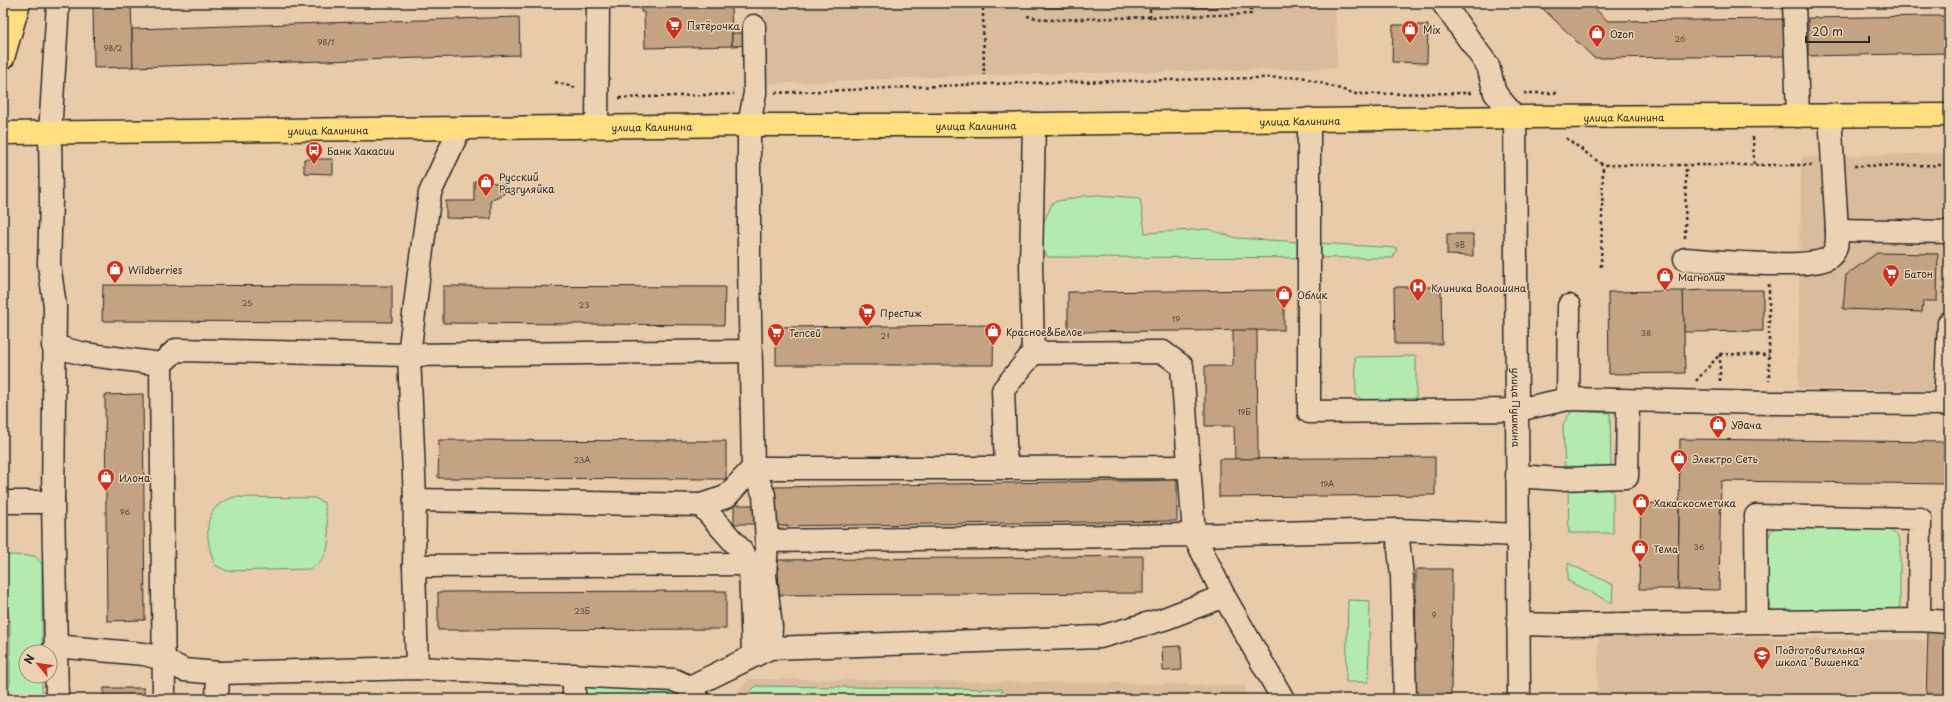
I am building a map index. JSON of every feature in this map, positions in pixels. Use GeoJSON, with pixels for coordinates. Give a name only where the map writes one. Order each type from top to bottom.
{"type":"FeatureCollection","features":[{"type":"Feature","properties":{"kind":"main road"},"geometry":{"type":"LineString","coordinates":[[3,58],[19,3]]}},
{"type":"Feature","properties":{"kind":"main road","name":"улица Калинина"},"geometry":{"type":"LineString","coordinates":[[3,134],[597,126],[1034,124],[1309,119],[1949,115]]}},
{"type":"Feature","properties":{"kind":"street"},"geometry":{"type":"LineString","coordinates":[[55,644],[54,306],[49,264],[51,201],[50,134],[58,3]]}},
{"type":"Feature","properties":{"kind":"street"},"geometry":{"type":"LineString","coordinates":[[597,126],[598,3]]}},
{"type":"Feature","properties":{"kind":"street"},"geometry":{"type":"LineString","coordinates":[[1443,3],[1488,66],[1495,93],[1515,117]]}},
{"type":"Feature","properties":{"kind":"street"},"geometry":{"type":"LineString","coordinates":[[1794,3],[1798,116]]}},
{"type":"Feature","properties":{"kind":"street"},"geometry":{"type":"LineString","coordinates":[[754,26],[755,93],[749,125],[752,468],[764,495],[767,541],[765,575],[771,627],[761,652]]}},
{"type":"Feature","properties":{"kind":"street"},"geometry":{"type":"LineString","coordinates":[[1685,259],[1769,264],[1808,263],[1829,258],[1836,247],[1837,230],[1830,115]]}},
{"type":"Feature","properties":{"kind":"street","name":"улица Пушкина"},"geometry":{"type":"LineString","coordinates":[[1515,117],[1519,699]]}},
{"type":"Feature","properties":{"kind":"street"},"geometry":{"type":"LineString","coordinates":[[1309,119],[1309,412],[1517,410],[1568,400],[1947,404],[1949,323]]}},
{"type":"Feature","properties":{"kind":"street"},"geometry":{"type":"LineString","coordinates":[[1006,468],[1004,390],[1033,353],[1031,264],[1034,124]]}},
{"type":"Feature","properties":{"kind":"street"},"geometry":{"type":"LineString","coordinates":[[418,668],[414,566],[415,500],[410,355],[420,264],[430,193],[460,128]]}},
{"type":"Feature","properties":{"kind":"street"},"geometry":{"type":"LineString","coordinates":[[1837,230],[1949,232]]}},
{"type":"Feature","properties":{"kind":"street"},"geometry":{"type":"LineString","coordinates":[[1568,400],[1569,306]]}},
{"type":"Feature","properties":{"kind":"street"},"geometry":{"type":"LineString","coordinates":[[53,346],[84,354],[161,364]]}},
{"type":"Feature","properties":{"kind":"street"},"geometry":{"type":"LineString","coordinates":[[164,699],[161,364],[176,350],[410,355],[750,351]]}},
{"type":"Feature","properties":{"kind":"street"},"geometry":{"type":"LineString","coordinates":[[1033,353],[1163,352],[1182,366],[1194,535],[1224,596],[1283,699]]}},
{"type":"Feature","properties":{"kind":"street"},"geometry":{"type":"LineString","coordinates":[[1517,476],[1559,479],[1627,477],[1628,401]]}},
{"type":"Feature","properties":{"kind":"street"},"geometry":{"type":"LineString","coordinates":[[415,500],[701,506],[726,497],[752,468],[1188,467]]}},
{"type":"Feature","properties":{"kind":"street"},"geometry":{"type":"LineString","coordinates":[[3,502],[54,502]]}},
{"type":"Feature","properties":{"kind":"street"},"geometry":{"type":"LineString","coordinates":[[701,506],[740,549],[750,564],[761,652]]}},
{"type":"Feature","properties":{"kind":"street"},"geometry":{"type":"LineString","coordinates":[[1757,622],[1756,516],[1920,519],[1919,620]]}},
{"type":"Feature","properties":{"kind":"street"},"geometry":{"type":"LineString","coordinates":[[767,541],[1194,535],[1397,530],[1518,535]]}},
{"type":"Feature","properties":{"kind":"street"},"geometry":{"type":"LineString","coordinates":[[1397,530],[1402,576],[1405,699]]}},
{"type":"Feature","properties":{"kind":"street"},"geometry":{"type":"LineString","coordinates":[[414,566],[750,564]]}},
{"type":"Feature","properties":{"kind":"street"},"geometry":{"type":"LineString","coordinates":[[58,646],[144,654],[164,659],[184,670],[218,673],[418,668],[674,680],[694,693],[761,652],[1100,637],[1164,619],[1224,596]]}},
{"type":"Feature","properties":{"kind":"street"},"geometry":{"type":"LineString","coordinates":[[1518,624],[1561,625],[1919,620],[1949,622]]}},
{"type":"Feature","properties":{"kind":"street"},"geometry":{"type":"LineString","coordinates":[[218,673],[218,699]]}},
{"type":"Feature","properties":{"kind":"street"},"geometry":{"type":"LineString","coordinates":[[574,675],[574,699]]}},
{"type":"Feature","properties":{"kind":"street"},"geometry":{"type":"LineString","coordinates":[[56,684],[57,699]]}},
{"type":"Feature","properties":{"kind":"path"},"geometry":{"type":"LineString","coordinates":[[1150,3],[1150,18]]}},
{"type":"Feature","properties":{"kind":"path"},"geometry":{"type":"LineString","coordinates":[[1027,16],[1047,20],[1251,14],[1251,3]]}},
{"type":"Feature","properties":{"kind":"path"},"geometry":{"type":"LineString","coordinates":[[983,8],[984,75]]}},
{"type":"Feature","properties":{"kind":"path"},"geometry":{"type":"LineString","coordinates":[[555,82],[615,98],[984,84],[1302,77],[1356,94],[1558,93]]}},
{"type":"Feature","properties":{"kind":"path"},"geometry":{"type":"LineString","coordinates":[[1753,131],[1754,165]]}},
{"type":"Feature","properties":{"kind":"path"},"geometry":{"type":"LineString","coordinates":[[1562,135],[1603,165],[1795,164]]}},
{"type":"Feature","properties":{"kind":"path"},"geometry":{"type":"LineString","coordinates":[[1601,267],[1603,165]]}},
{"type":"Feature","properties":{"kind":"path"},"geometry":{"type":"LineString","coordinates":[[1686,165],[1686,213]]}},
{"type":"Feature","properties":{"kind":"path"},"geometry":{"type":"LineString","coordinates":[[1833,166],[1949,165]]}},
{"type":"Feature","properties":{"kind":"path"},"geometry":{"type":"LineString","coordinates":[[1769,264],[1770,403]]}},
{"type":"Feature","properties":{"kind":"path"},"geometry":{"type":"LineString","coordinates":[[1677,402],[1720,354],[1769,355]]}},
{"type":"Feature","properties":{"kind":"path"},"geometry":{"type":"LineString","coordinates":[[1720,354],[1721,402]]}},
{"type":"Feature","properties":{"kind":"shaded area"},"geometry":{"type":"Polygon","coordinates":[[[763,3],[1335,3],[1337,68],[984,75],[764,84],[763,3]]]}},
{"type":"Feature","properties":{"kind":"shaded area"},"geometry":{"type":"Polygon","coordinates":[[[1949,153],[1949,391],[1798,388],[1801,157],[1949,153]]]}},
{"type":"Feature","properties":{"kind":"shaded area","name":"Подготовительная школа \"Вишенка\""},"geometry":{"type":"Polygon","coordinates":[[[1599,636],[1926,640],[1924,699],[1597,699],[1599,636]]]}},
{"type":"Feature","properties":{"kind":"shaded area"},"geometry":{"type":"Polygon","coordinates":[[[749,679],[1245,686],[1245,699],[730,699],[749,679]]]}},
{"type":"Feature","properties":{"kind":"green space"},"geometry":{"type":"Polygon","coordinates":[[[1098,195],[1140,198],[1145,233],[1207,229],[1236,238],[1397,248],[1393,258],[1048,257],[1036,239],[1053,202],[1098,195]]]}},
{"type":"Feature","properties":{"kind":"green space"},"geometry":{"type":"Polygon","coordinates":[[[1416,356],[1416,406],[1368,406],[1356,394],[1355,357],[1416,356]]]}},
{"type":"Feature","properties":{"kind":"green space"},"geometry":{"type":"Polygon","coordinates":[[[1572,411],[1610,413],[1611,471],[1565,472],[1563,424],[1572,411]]]}},
{"type":"Feature","properties":{"kind":"green space"},"geometry":{"type":"Polygon","coordinates":[[[1568,484],[1613,485],[1613,533],[1569,533],[1568,484]]]}},
{"type":"Feature","properties":{"kind":"green space"},"geometry":{"type":"Polygon","coordinates":[[[234,497],[315,498],[324,503],[328,540],[324,557],[309,569],[227,571],[215,565],[209,543],[209,519],[217,506],[234,497]]]}},
{"type":"Feature","properties":{"kind":"green space"},"geometry":{"type":"Polygon","coordinates":[[[1776,527],[1887,529],[1896,535],[1900,541],[1900,605],[1898,610],[1775,613],[1769,606],[1768,539],[1771,531],[1776,527]]]}},
{"type":"Feature","properties":{"kind":"green space"},"geometry":{"type":"Polygon","coordinates":[[[9,555],[35,556],[42,564],[42,644],[18,644],[18,684],[42,684],[42,699],[6,699],[10,683],[10,620],[3,599],[3,558],[9,555]]]}},
{"type":"Feature","properties":{"kind":"green space"},"geometry":{"type":"Polygon","coordinates":[[[1568,563],[1613,585],[1612,603],[1568,581],[1568,563]]]}},
{"type":"Feature","properties":{"kind":"green space"},"geometry":{"type":"Polygon","coordinates":[[[1348,600],[1370,601],[1368,682],[1346,682],[1348,600]]]}},
{"type":"Feature","properties":{"kind":"green space"},"geometry":{"type":"Polygon","coordinates":[[[585,682],[680,691],[685,699],[585,699],[585,682]]]}},
{"type":"Feature","properties":{"kind":"green space"},"geometry":{"type":"Polygon","coordinates":[[[756,686],[1002,689],[1001,699],[743,699],[756,686]]]}},
{"type":"Feature","properties":{"kind":"building"},"geometry":{"type":"Polygon","coordinates":[[[93,3],[131,3],[133,67],[94,68],[93,3]]]}},
{"type":"Feature","properties":{"kind":"building"},"geometry":{"type":"Polygon","coordinates":[[[641,3],[731,3],[732,46],[645,48],[644,12],[641,12],[641,3]]]}},
{"type":"Feature","properties":{"kind":"building"},"geometry":{"type":"Polygon","coordinates":[[[1043,3],[1069,3],[1069,8],[1043,8],[1043,3]]]}},
{"type":"Feature","properties":{"kind":"building"},"geometry":{"type":"Polygon","coordinates":[[[1186,3],[1218,3],[1218,8],[1186,8],[1186,3]]]}},
{"type":"Feature","properties":{"kind":"building"},"geometry":{"type":"Polygon","coordinates":[[[1537,3],[1589,3],[1608,21],[1786,19],[1788,56],[1594,58],[1537,3]]]}},
{"type":"Feature","properties":{"kind":"building"},"geometry":{"type":"Polygon","coordinates":[[[1949,16],[1949,53],[1808,56],[1808,18],[1949,16]]]}},
{"type":"Feature","properties":{"kind":"building"},"geometry":{"type":"Polygon","coordinates":[[[519,17],[520,55],[133,67],[132,29],[519,17]]]}},
{"type":"Feature","properties":{"kind":"building","name":"Mix"},"geometry":{"type":"Polygon","coordinates":[[[1393,25],[1428,25],[1427,63],[1392,62],[1393,25]]]}},
{"type":"Feature","properties":{"kind":"building"},"geometry":{"type":"Polygon","coordinates":[[[732,33],[749,33],[750,45],[732,46],[732,33]]]}},
{"type":"Feature","properties":{"kind":"building"},"geometry":{"type":"Polygon","coordinates":[[[304,159],[333,159],[333,174],[304,173],[304,159]]]}},
{"type":"Feature","properties":{"kind":"building","name":"Русский Разгуляйка"},"geometry":{"type":"Polygon","coordinates":[[[474,181],[505,185],[505,193],[491,200],[491,219],[446,218],[446,201],[474,201],[474,181]]]}},
{"type":"Feature","properties":{"kind":"building"},"geometry":{"type":"Polygon","coordinates":[[[1447,234],[1473,234],[1473,256],[1447,255],[1447,234]]]}},
{"type":"Feature","properties":{"kind":"building","name":"Батон"},"geometry":{"type":"Polygon","coordinates":[[[1877,253],[1938,254],[1937,301],[1923,301],[1922,312],[1843,309],[1846,275],[1877,253]]]}},
{"type":"Feature","properties":{"kind":"building"},"geometry":{"type":"Polygon","coordinates":[[[103,285],[392,286],[392,322],[102,321],[103,285]]]}},
{"type":"Feature","properties":{"kind":"building"},"geometry":{"type":"Polygon","coordinates":[[[443,286],[725,287],[724,325],[443,323],[443,286]]]}},
{"type":"Feature","properties":{"kind":"building","name":"Клиника Волошина"},"geometry":{"type":"Polygon","coordinates":[[[1394,287],[1441,287],[1442,344],[1395,344],[1394,287]]]}},
{"type":"Feature","properties":{"kind":"building"},"geometry":{"type":"Polygon","coordinates":[[[1284,290],[1284,330],[1068,332],[1068,292],[1284,290]]]}},
{"type":"Feature","properties":{"kind":"building"},"geometry":{"type":"Polygon","coordinates":[[[1763,290],[1763,331],[1684,332],[1683,291],[1763,290]]]}},
{"type":"Feature","properties":{"kind":"building"},"geometry":{"type":"Polygon","coordinates":[[[1683,291],[1685,373],[1609,374],[1608,292],[1683,291]]]}},
{"type":"Feature","properties":{"kind":"building"},"geometry":{"type":"Polygon","coordinates":[[[994,325],[993,365],[776,365],[776,327],[994,325]]]}},
{"type":"Feature","properties":{"kind":"building"},"geometry":{"type":"Polygon","coordinates":[[[1233,330],[1257,330],[1258,459],[1235,459],[1234,426],[1205,426],[1205,366],[1233,366],[1233,330]]]}},
{"type":"Feature","properties":{"kind":"building"},"geometry":{"type":"Polygon","coordinates":[[[143,394],[145,620],[107,621],[105,395],[143,394]]]}},
{"type":"Feature","properties":{"kind":"building"},"geometry":{"type":"Polygon","coordinates":[[[1680,439],[1949,442],[1949,484],[1721,481],[1719,590],[1678,589],[1680,439]]]}},
{"type":"Feature","properties":{"kind":"building"},"geometry":{"type":"Polygon","coordinates":[[[439,440],[726,441],[726,479],[438,478],[439,440]]]}},
{"type":"Feature","properties":{"kind":"building"},"geometry":{"type":"Polygon","coordinates":[[[1435,457],[1435,495],[1219,497],[1219,459],[1435,457]]]}},
{"type":"Feature","properties":{"kind":"building"},"geometry":{"type":"Polygon","coordinates":[[[1177,480],[1177,521],[775,526],[774,487],[1177,480]]]}},
{"type":"Feature","properties":{"kind":"building"},"geometry":{"type":"Polygon","coordinates":[[[1641,503],[1679,504],[1678,589],[1639,589],[1641,503]]]}},
{"type":"Feature","properties":{"kind":"building"},"geometry":{"type":"Polygon","coordinates":[[[734,505],[759,505],[760,524],[734,524],[734,505]]]}},
{"type":"Feature","properties":{"kind":"building"},"geometry":{"type":"Polygon","coordinates":[[[1143,556],[1143,593],[779,595],[778,560],[1143,556]]]}},
{"type":"Feature","properties":{"kind":"building"},"geometry":{"type":"Polygon","coordinates":[[[1416,569],[1452,569],[1451,699],[1415,699],[1416,569]]]}},
{"type":"Feature","properties":{"kind":"building"},"geometry":{"type":"Polygon","coordinates":[[[726,591],[726,629],[438,630],[438,592],[726,591]]]}},
{"type":"Feature","properties":{"kind":"building"},"geometry":{"type":"Polygon","coordinates":[[[1928,631],[1949,632],[1949,699],[1926,699],[1928,631]]]}},
{"type":"Feature","properties":{"kind":"building"},"geometry":{"type":"Polygon","coordinates":[[[1181,646],[1182,670],[1163,671],[1162,647],[1181,646]]]}},
{"type":"Feature","properties":{"kind":"building"},"geometry":{"type":"Polygon","coordinates":[[[104,688],[144,688],[144,699],[104,699],[104,688]]]}},
{"type":"Feature","properties":{"kind":"place","name":"Пятёрочка"},"geometry":{"type":"Point","coordinates":[674,40]}},
{"type":"Feature","properties":{"kind":"place","name":"Mix"},"geometry":{"type":"Point","coordinates":[1410,44]}},
{"type":"Feature","properties":{"kind":"place","name":"Ozon"},"geometry":{"type":"Point","coordinates":[1597,48]}},
{"type":"Feature","properties":{"kind":"place","name":"Банк Хакасии"},"geometry":{"type":"Point","coordinates":[314,165]}},
{"type":"Feature","properties":{"kind":"place","name":"Русский Разгуляйка"},"geometry":{"type":"Point","coordinates":[486,197]}},
{"type":"Feature","properties":{"kind":"place","name":"Wildberries"},"geometry":{"type":"Point","coordinates":[115,284]}},
{"type":"Feature","properties":{"kind":"place","name":"Батон"},"geometry":{"type":"Point","coordinates":[1891,288]}},
{"type":"Feature","properties":{"kind":"place","name":"Магнолия"},"geometry":{"type":"Point","coordinates":[1665,291]}},
{"type":"Feature","properties":{"kind":"place","name":"Клиника Волошина"},"geometry":{"type":"Point","coordinates":[1418,302]}},
{"type":"Feature","properties":{"kind":"place","name":"Облик"},"geometry":{"type":"Point","coordinates":[1284,309]}},
{"type":"Feature","properties":{"kind":"place","name":"Престиж"},"geometry":{"type":"Point","coordinates":[867,327]}},
{"type":"Feature","properties":{"kind":"place","name":"Красное&Белое"},"geometry":{"type":"Point","coordinates":[993,346]}},
{"type":"Feature","properties":{"kind":"place","name":"Тепсей"},"geometry":{"type":"Point","coordinates":[776,347]}},
{"type":"Feature","properties":{"kind":"place","name":"Удача"},"geometry":{"type":"Point","coordinates":[1718,439]}},
{"type":"Feature","properties":{"kind":"place","name":"Электро Сеть"},"geometry":{"type":"Point","coordinates":[1679,473]}},
{"type":"Feature","properties":{"kind":"place","name":"Илона"},"geometry":{"type":"Point","coordinates":[106,492]}},
{"type":"Feature","properties":{"kind":"place","name":"Хакаскосметика"},"geometry":{"type":"Point","coordinates":[1641,517]}},
{"type":"Feature","properties":{"kind":"place","name":"Тема"},"geometry":{"type":"Point","coordinates":[1640,563]}},
{"type":"Feature","properties":{"kind":"place","name":"Подготовительная школа \"Вишенка\""},"geometry":{"type":"Point","coordinates":[1762,670]}}]}
